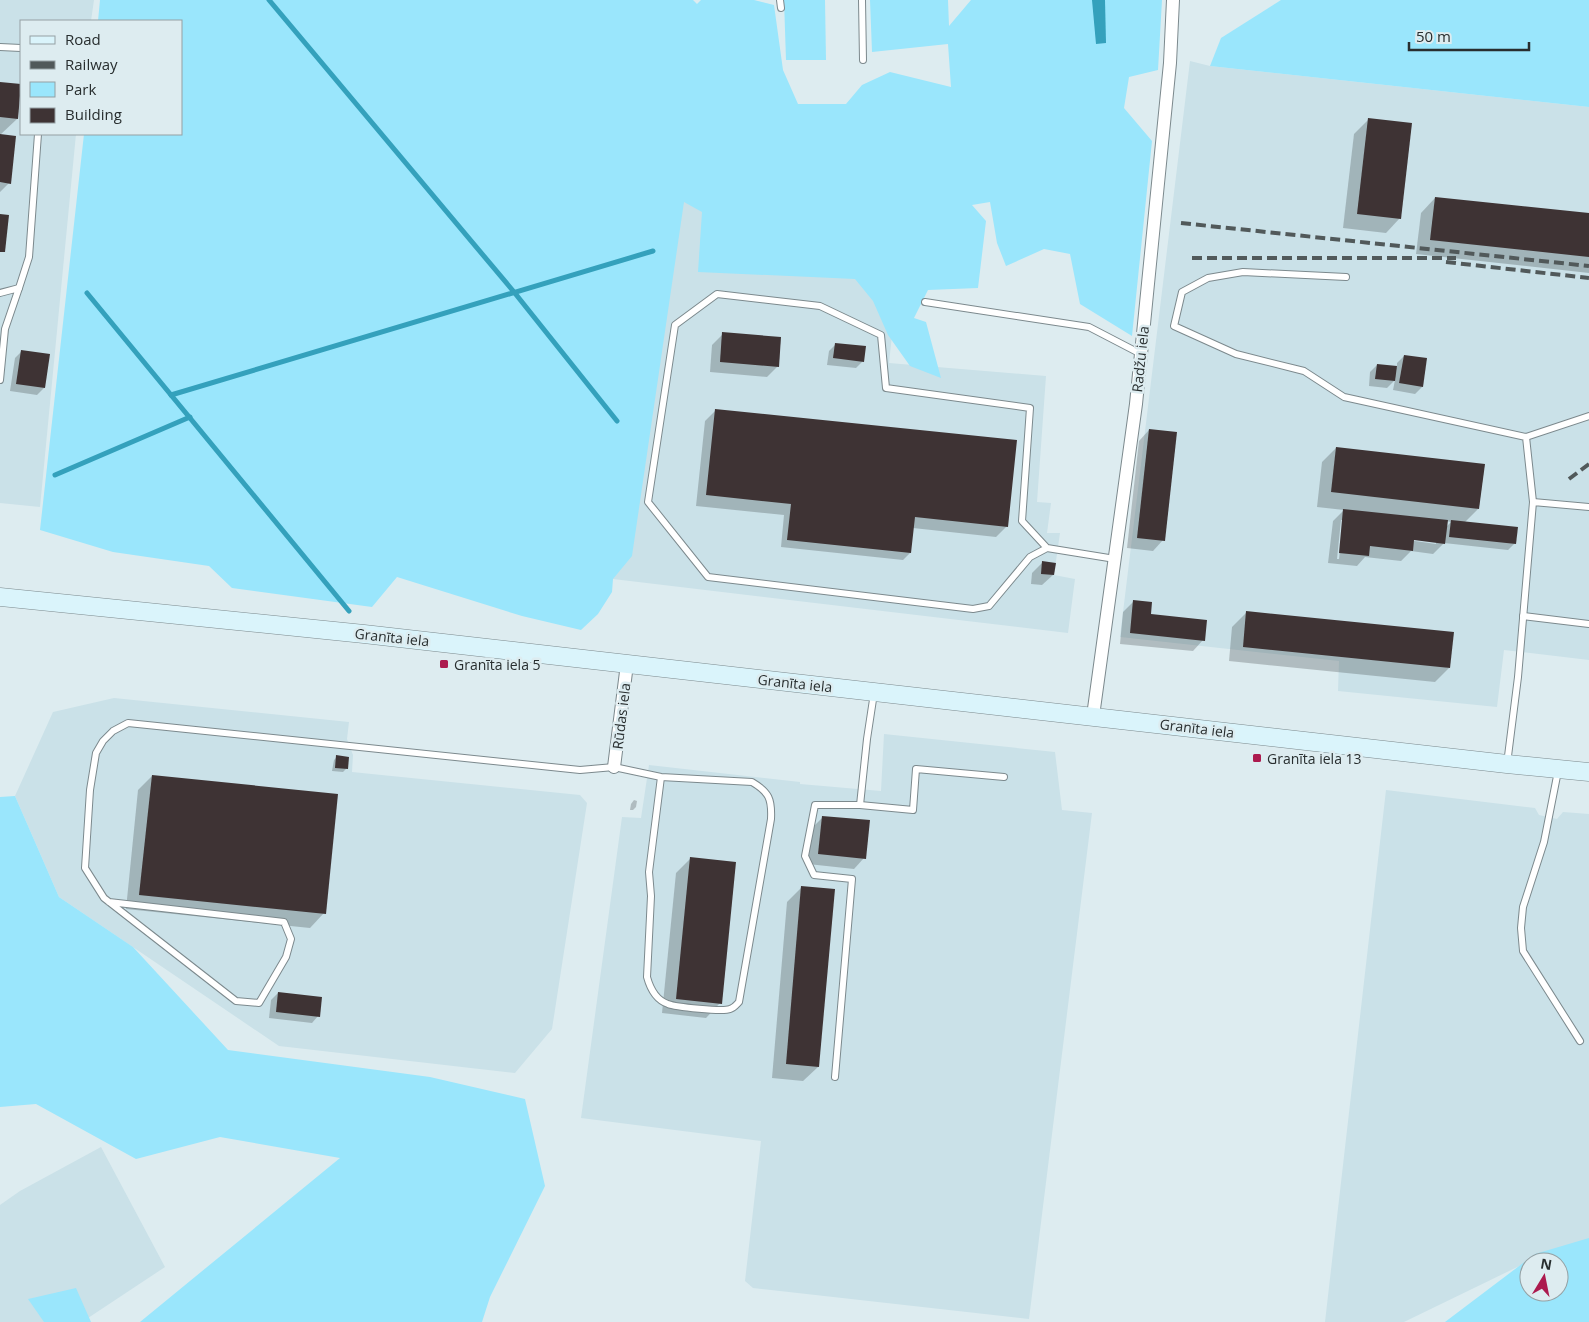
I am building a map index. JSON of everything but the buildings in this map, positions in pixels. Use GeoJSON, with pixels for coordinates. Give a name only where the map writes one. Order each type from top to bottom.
{"type":"FeatureCollection","features":[{"type":"Feature","properties":{"kind":"main road","name":"Granīta iela"},"geometry":{"type":"LineString","coordinates":[[0,597],[364,634],[1589,772]]}},
{"type":"Feature","properties":{"kind":"street","name":"Radžu iela"},"geometry":{"type":"LineString","coordinates":[[1093,716],[1136,404],[1170,63],[1173,0]]}},
{"type":"Feature","properties":{"kind":"street","name":"Rūdas iela"},"geometry":{"type":"LineString","coordinates":[[614,767],[627,664]]}},
{"type":"Feature","properties":{"kind":"lane"},"geometry":{"type":"LineString","coordinates":[[780,0],[781,8]]}},
{"type":"Feature","properties":{"kind":"lane"},"geometry":{"type":"LineString","coordinates":[[862,0],[863,60]]}},
{"type":"Feature","properties":{"kind":"lane"},"geometry":{"type":"LineString","coordinates":[[0,47],[20,48]]}},
{"type":"Feature","properties":{"kind":"lane"},"geometry":{"type":"LineString","coordinates":[[0,380],[5,329],[29,257],[38,135]]}},
{"type":"Feature","properties":{"kind":"lane"},"geometry":{"type":"LineString","coordinates":[[1346,277],[1243,272],[1208,278],[1182,292],[1174,326],[1236,354],[1304,371],[1344,397],[1526,437],[1589,416]]}},
{"type":"Feature","properties":{"kind":"lane"},"geometry":{"type":"LineString","coordinates":[[0,293],[18,288]]}},
{"type":"Feature","properties":{"kind":"lane"},"geometry":{"type":"LineString","coordinates":[[1048,548],[1022,521],[1030,408],[886,388],[881,335],[820,306],[717,294],[675,325],[648,502],[708,577],[973,609],[989,606],[1030,557],[1048,548],[1115,559]]}},
{"type":"Feature","properties":{"kind":"lane"},"geometry":{"type":"LineString","coordinates":[[925,302],[1090,326],[1141,354]]}},
{"type":"Feature","properties":{"kind":"lane"},"geometry":{"type":"LineString","coordinates":[[1507,764],[1533,502],[1526,437]]}},
{"type":"Feature","properties":{"kind":"lane"},"geometry":{"type":"LineString","coordinates":[[1533,502],[1589,507]]}},
{"type":"Feature","properties":{"kind":"lane"},"geometry":{"type":"LineString","coordinates":[[1523,616],[1589,624]]}},
{"type":"Feature","properties":{"kind":"lane"},"geometry":{"type":"LineString","coordinates":[[860,805],[874,692]]}},
{"type":"Feature","properties":{"kind":"lane"},"geometry":{"type":"LineString","coordinates":[[109,902],[284,922],[291,938],[286,957],[259,1003],[236,1001],[109,902],[104,898],[84,868],[90,790],[96,753],[103,741],[113,731],[128,723],[580,770],[614,767],[662,778],[752,782],[763,788],[770,797],[772,807],[739,1002],[732,1009],[718,1011],[667,1004],[654,995],[649,987],[647,977],[652,896],[649,878],[662,778]]}},
{"type":"Feature","properties":{"kind":"lane"},"geometry":{"type":"LineString","coordinates":[[835,1077],[852,879],[814,875],[806,856],[815,804],[860,805],[913,810],[916,769],[1004,777]]}},
{"type":"Feature","properties":{"kind":"lane"},"geometry":{"type":"LineString","coordinates":[[1558,769],[1544,842],[1523,907],[1520,928],[1523,951],[1580,1041]]}},
{"type":"Feature","properties":{"kind":"shaded area"},"geometry":{"type":"Polygon","coordinates":[[[0,0],[94,0],[91,20],[20,20],[20,135],[76,135],[40,507],[0,503],[0,0]]]}},
{"type":"Feature","properties":{"kind":"shaded area"},"geometry":{"type":"Polygon","coordinates":[[[1092,0],[1105,0],[1106,43],[1096,44],[1092,0]]]}},
{"type":"Feature","properties":{"kind":"shaded area"},"geometry":{"type":"Polygon","coordinates":[[[1190,61],[1210,66],[1589,107],[1589,660],[1504,650],[1497,707],[1338,691],[1339,661],[1120,637],[1190,61]]]}},
{"type":"Feature","properties":{"kind":"shaded area"},"geometry":{"type":"Polygon","coordinates":[[[668,186],[905,217],[889,363],[1046,376],[1037,502],[1051,503],[1047,533],[1060,533],[1054,575],[1075,579],[1068,633],[613,579],[668,186]]]}},
{"type":"Feature","properties":{"kind":"shaded area"},"geometry":{"type":"Polygon","coordinates":[[[114,698],[349,722],[347,739],[353,755],[352,772],[580,795],[587,803],[552,1029],[515,1073],[279,1046],[59,897],[15,796],[53,712],[114,698]]]}},
{"type":"Feature","properties":{"kind":"shaded area"},"geometry":{"type":"Polygon","coordinates":[[[884,734],[1055,752],[1062,810],[1092,813],[1029,1319],[753,1288],[745,1281],[761,1141],[581,1118],[622,817],[641,818],[649,765],[800,782],[800,784],[881,791],[884,734]]]}},
{"type":"Feature","properties":{"kind":"shaded area"},"geometry":{"type":"Polygon","coordinates":[[[1386,790],[1535,808],[1539,815],[1557,819],[1563,812],[1589,814],[1589,1245],[1556,1252],[1519,1252],[1519,1266],[1404,1322],[1325,1322],[1386,790]]]}},
{"type":"Feature","properties":{"kind":"shaded area"},"geometry":{"type":"Polygon","coordinates":[[[101,1147],[165,1267],[82,1322],[0,1322],[0,1205],[20,1191],[101,1147]]]}},
{"type":"Feature","properties":{"kind":"green space"},"geometry":{"type":"Polygon","coordinates":[[[100,0],[693,0],[697,4],[701,0],[754,0],[774,5],[783,70],[798,104],[846,104],[862,85],[890,72],[951,87],[948,44],[872,52],[870,0],[948,0],[949,26],[971,0],[1162,0],[1158,70],[1129,77],[1124,108],[1152,141],[1132,336],[1080,304],[1070,254],[1044,249],[1006,266],[997,243],[990,202],[972,205],[986,221],[978,288],[928,290],[914,318],[926,322],[941,378],[910,366],[888,335],[873,301],[855,279],[698,272],[702,212],[684,202],[632,556],[613,579],[612,592],[598,614],[581,630],[522,616],[397,577],[372,607],[232,588],[209,566],[113,552],[40,530],[84,135],[182,135],[182,20],[98,20],[100,0]]]}},
{"type":"Feature","properties":{"kind":"green space"},"geometry":{"type":"Polygon","coordinates":[[[784,0],[825,0],[826,60],[786,60],[784,0]]]}},
{"type":"Feature","properties":{"kind":"green space"},"geometry":{"type":"Polygon","coordinates":[[[1281,0],[1589,0],[1589,107],[1210,66],[1221,38],[1281,0]]]}},
{"type":"Feature","properties":{"kind":"green space"},"geometry":{"type":"Polygon","coordinates":[[[15,796],[59,897],[133,947],[228,1050],[430,1077],[525,1099],[545,1186],[490,1297],[482,1322],[140,1322],[340,1158],[220,1137],[136,1159],[36,1104],[0,1107],[0,797],[15,796]]]}},
{"type":"Feature","properties":{"kind":"green space"},"geometry":{"type":"Polygon","coordinates":[[[1589,1238],[1589,1322],[1445,1322],[1519,1266],[1519,1302],[1569,1302],[1569,1252],[1542,1252],[1589,1238]]]}},
{"type":"Feature","properties":{"kind":"green space"},"geometry":{"type":"Polygon","coordinates":[[[76,1288],[91,1322],[44,1322],[28,1299],[76,1288]]]}},
{"type":"Feature","properties":{"kind":"waterway"},"geometry":{"type":"LineString","coordinates":[[269,0],[514,292],[617,421]]}},
{"type":"Feature","properties":{"kind":"waterway"},"geometry":{"type":"LineString","coordinates":[[171,395],[653,251]]}},
{"type":"Feature","properties":{"kind":"waterway"},"geometry":{"type":"LineString","coordinates":[[87,293],[349,611]]}},
{"type":"Feature","properties":{"kind":"waterway"},"geometry":{"type":"LineString","coordinates":[[55,475],[190,417]]}},
{"type":"Feature","properties":{"kind":"railway"},"geometry":{"type":"LineString","coordinates":[[1181,223],[1589,266]]}},
{"type":"Feature","properties":{"kind":"railway"},"geometry":{"type":"LineString","coordinates":[[1192,258],[1456,258]]}},
{"type":"Feature","properties":{"kind":"railway"},"geometry":{"type":"LineString","coordinates":[[1446,262],[1589,278]]}},
{"type":"Feature","properties":{"kind":"railway"},"geometry":{"type":"LineString","coordinates":[[1569,479],[1589,464]]}},
{"type":"Feature","properties":{"kind":"place","name":"Granīta iela 5"},"geometry":{"type":"Point","coordinates":[444,664]}},
{"type":"Feature","properties":{"kind":"place","name":"Granīta iela 13"},"geometry":{"type":"Point","coordinates":[1257,758]}}]}
